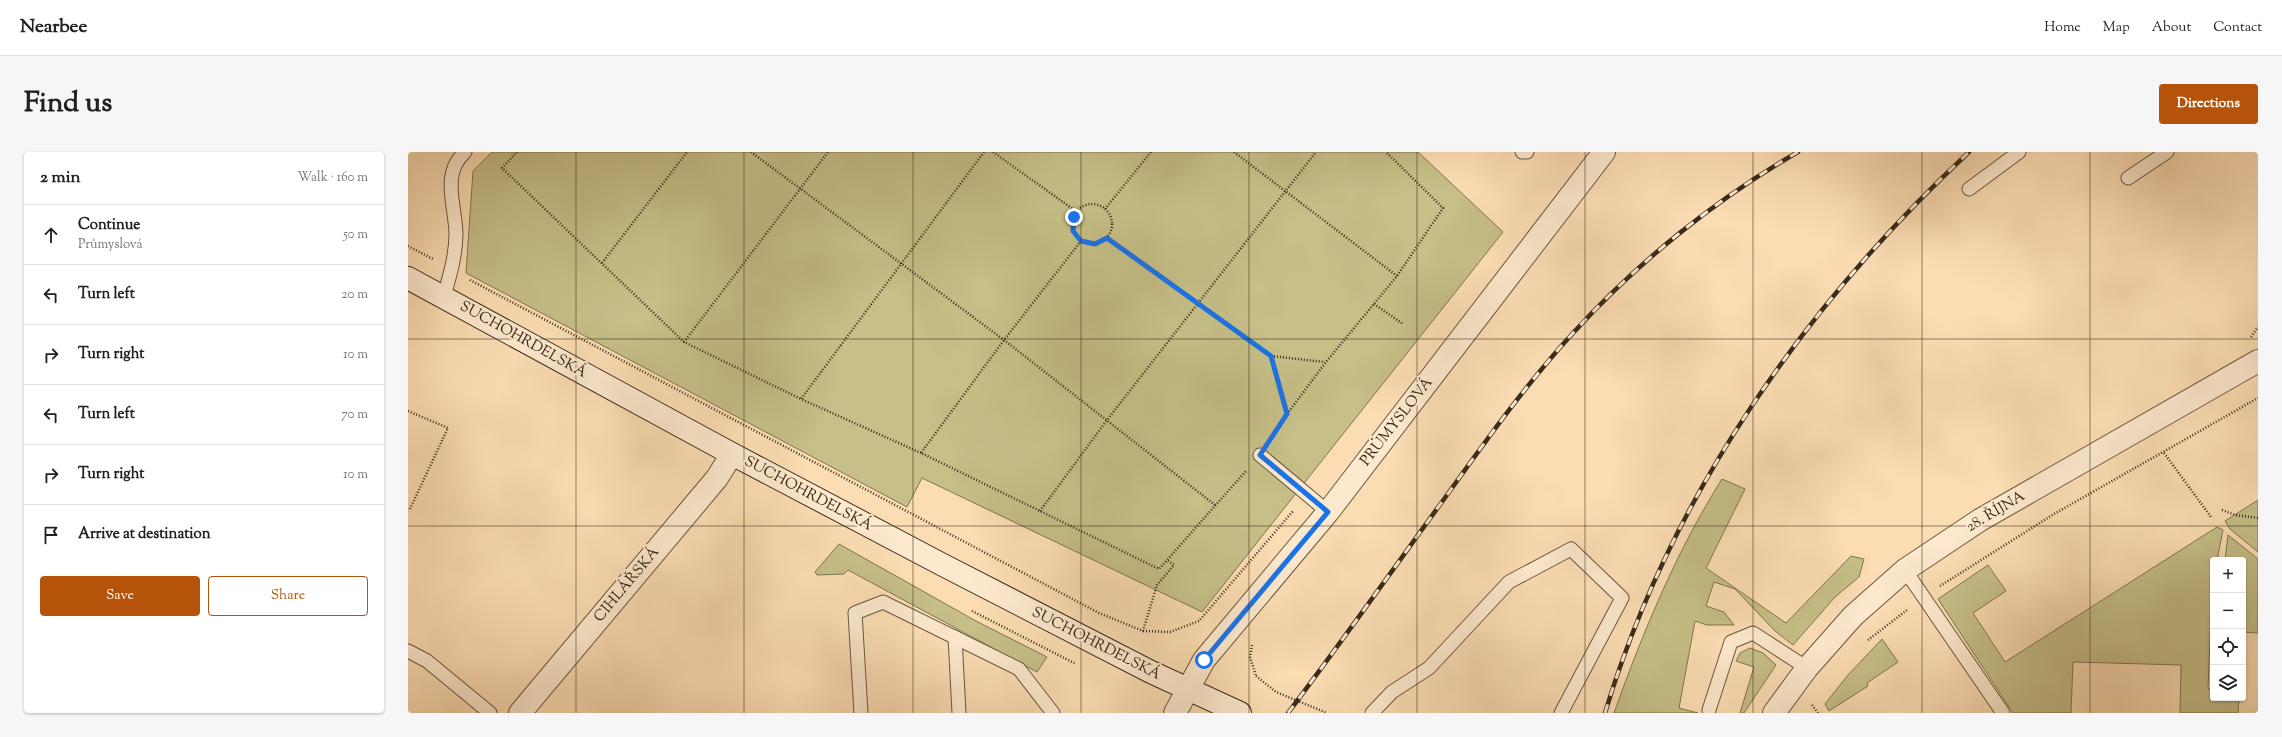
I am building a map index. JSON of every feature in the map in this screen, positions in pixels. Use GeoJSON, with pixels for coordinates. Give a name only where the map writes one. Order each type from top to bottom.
{"type":"FeatureCollection","features":[{"type":"Feature","properties":{"kind":"street","name":"PRŮMYSLOVÁ"},"geometry":{"type":"LineString","coordinates":[[1175,713],[1204,660],[1328,512],[1604,152]]}},
{"type":"Feature","properties":{"kind":"street","name":"SUCHOHRDELSKÁ"},"geometry":{"type":"LineString","coordinates":[[408,278],[444,296],[732,454],[943,565],[1187,689],[1240,713]]}},
{"type":"Feature","properties":{"kind":"street","name":"28. ŘÍJNA"},"geometry":{"type":"LineString","coordinates":[[1774,713],[1807,668],[1853,616],[1905,570],[1980,520],[2258,361]]}},
{"type":"Feature","properties":{"kind":"street","name":"CIHLÁŘSKÁ"},"geometry":{"type":"LineString","coordinates":[[520,713],[717,478],[732,454]]}},
{"type":"Feature","properties":{"kind":"lane"},"geometry":{"type":"LineString","coordinates":[[444,296],[452,269],[456,232],[450,181],[456,160],[465,152]]}},
{"type":"Feature","properties":{"kind":"lane"},"geometry":{"type":"LineString","coordinates":[[1522,152],[1524,154],[1527,152]]}},
{"type":"Feature","properties":{"kind":"lane"},"geometry":{"type":"LineString","coordinates":[[1969,189],[2019,152]]}},
{"type":"Feature","properties":{"kind":"lane"},"geometry":{"type":"LineString","coordinates":[[2128,178],[2167,152]]}},
{"type":"Feature","properties":{"kind":"lane"},"geometry":{"type":"LineString","coordinates":[[1260,455],[1308,493],[1328,512]]}},
{"type":"Feature","properties":{"kind":"lane"},"geometry":{"type":"LineString","coordinates":[[1372,713],[1392,692],[1429,668],[1509,582],[1570,549],[1622,598],[1561,713]]}},
{"type":"Feature","properties":{"kind":"lane"},"geometry":{"type":"LineString","coordinates":[[1905,570],[2003,713]]}},
{"type":"Feature","properties":{"kind":"lane"},"geometry":{"type":"LineString","coordinates":[[860,713],[855,613],[883,602],[1018,669],[1053,713]]}},
{"type":"Feature","properties":{"kind":"lane"},"geometry":{"type":"LineString","coordinates":[[1710,710],[1731,642],[1753,632],[1807,668]]}},
{"type":"Feature","properties":{"kind":"lane"},"geometry":{"type":"LineString","coordinates":[[955,637],[959,713]]}},
{"type":"Feature","properties":{"kind":"lane"},"geometry":{"type":"LineString","coordinates":[[408,651],[427,661],[490,713]]}},
{"type":"Feature","properties":{"kind":"path"},"geometry":{"type":"LineString","coordinates":[[517,152],[502,168],[684,342],[801,399],[921,453],[1159,569],[1260,455],[1287,414],[1326,362],[1397,276],[1443,208],[1386,152]]}},
{"type":"Feature","properties":{"kind":"path"},"geometry":{"type":"LineString","coordinates":[[602,263],[688,152]]}},
{"type":"Feature","properties":{"kind":"path"},"geometry":{"type":"LineString","coordinates":[[751,152],[1004,340],[1215,506]]}},
{"type":"Feature","properties":{"kind":"path"},"geometry":{"type":"LineString","coordinates":[[684,342],[828,152]]}},
{"type":"Feature","properties":{"kind":"path"},"geometry":{"type":"LineString","coordinates":[[801,399],[984,152]]}},
{"type":"Feature","properties":{"kind":"path"},"geometry":{"type":"LineString","coordinates":[[993,152],[1077,212]]}},
{"type":"Feature","properties":{"kind":"path"},"geometry":{"type":"LineString","coordinates":[[1105,209],[1150,152]]}},
{"type":"Feature","properties":{"kind":"path"},"geometry":{"type":"LineString","coordinates":[[1234,152],[1397,276]]}},
{"type":"Feature","properties":{"kind":"path"},"geometry":{"type":"LineString","coordinates":[[1040,511],[1107,420],[1196,304],[1284,190],[1316,152]]}},
{"type":"Feature","properties":{"kind":"path"},"geometry":{"type":"LineString","coordinates":[[1090,205],[1105,209],[1110,216],[1112,223],[1107,238],[1095,244],[1081,241],[1073,231],[1072,224],[1077,212],[1090,205]]}},
{"type":"Feature","properties":{"kind":"path"},"geometry":{"type":"LineString","coordinates":[[1107,238],[1196,304],[1271,356],[1326,362]]}},
{"type":"Feature","properties":{"kind":"path"},"geometry":{"type":"LineString","coordinates":[[921,453],[1004,340],[1081,241]]}},
{"type":"Feature","properties":{"kind":"path"},"geometry":{"type":"LineString","coordinates":[[408,246],[1099,613],[1143,632],[1170,632],[1199,621],[1308,493]]}},
{"type":"Feature","properties":{"kind":"path"},"geometry":{"type":"LineString","coordinates":[[1374,304],[1404,324]]}},
{"type":"Feature","properties":{"kind":"path"},"geometry":{"type":"LineString","coordinates":[[1271,356],[1287,414]]}},
{"type":"Feature","properties":{"kind":"path"},"geometry":{"type":"LineString","coordinates":[[1865,642],[1924,597],[2054,514],[2258,398]]}},
{"type":"Feature","properties":{"kind":"path"},"geometry":{"type":"LineString","coordinates":[[408,411],[448,428],[409,511]]}},
{"type":"Feature","properties":{"kind":"path"},"geometry":{"type":"LineString","coordinates":[[2164,452],[2212,517]]}},
{"type":"Feature","properties":{"kind":"path"},"geometry":{"type":"LineString","coordinates":[[2222,510],[2235,515],[2258,518]]}},
{"type":"Feature","properties":{"kind":"path"},"geometry":{"type":"LineString","coordinates":[[1143,632],[1157,585],[1174,565],[1167,560]]}},
{"type":"Feature","properties":{"kind":"path"},"geometry":{"type":"LineString","coordinates":[[1256,676],[1276,692],[1327,713]]}},
{"type":"Feature","properties":{"kind":"path"},"geometry":{"type":"LineString","coordinates":[[1809,708],[1816,699]]}},
{"type":"Feature","properties":{"kind":"path"},"geometry":{"type":"LineString","coordinates":[[1812,705],[1818,713]]}},
{"type":"Feature","properties":{"kind":"shaded area"},"geometry":{"type":"Polygon","coordinates":[[[492,152],[1418,152],[1503,232],[1202,612],[922,478],[907,507],[466,273],[473,171],[492,152]]]}},
{"type":"Feature","properties":{"kind":"shaded area"},"geometry":{"type":"Polygon","coordinates":[[[1722,479],[1745,489],[1706,568],[1786,623],[1851,556],[1864,559],[1859,577],[1835,597],[1793,645],[1775,631],[1735,589],[1714,582],[1706,606],[1724,612],[1734,625],[1707,625],[1695,621],[1679,708],[1698,713],[1614,713],[1649,623],[1675,564],[1705,507],[1722,479]]]}},
{"type":"Feature","properties":{"kind":"shaded area"},"geometry":{"type":"Polygon","coordinates":[[[2258,500],[2258,552],[2230,529],[2225,521],[2258,500]]]}},
{"type":"Feature","properties":{"kind":"shaded area"},"geometry":{"type":"Polygon","coordinates":[[[2217,527],[2223,530],[2218,557],[2210,557],[2210,637],[2208,689],[2210,689],[2210,701],[2239,701],[2238,713],[2180,713],[2181,665],[2073,662],[2071,713],[2013,713],[1938,599],[1988,565],[2006,591],[1973,613],[2005,662],[2217,527]]]}},
{"type":"Feature","properties":{"kind":"shaded area"},"geometry":{"type":"Polygon","coordinates":[[[2228,535],[2258,559],[2258,633],[2246,632],[2246,557],[2225,557],[2228,535]]]}},
{"type":"Feature","properties":{"kind":"shaded area"},"geometry":{"type":"Polygon","coordinates":[[[839,544],[976,621],[1047,657],[1037,672],[848,570],[844,574],[817,575],[815,572],[839,544]]]}},
{"type":"Feature","properties":{"kind":"shaded area"},"geometry":{"type":"Polygon","coordinates":[[[1882,639],[1898,662],[1867,683],[1868,686],[1829,711],[1825,704],[1848,675],[1882,639]]]}},
{"type":"Feature","properties":{"kind":"shaded area"},"geometry":{"type":"Polygon","coordinates":[[[1750,648],[1763,653],[1776,665],[1744,713],[1740,713],[1754,667],[1736,661],[1740,653],[1750,648]]]}},
{"type":"Feature","properties":{"kind":"railway"},"geometry":{"type":"LineString","coordinates":[[1288,713],[1492,432],[1540,371],[1574,332],[1624,281],[1679,233],[1737,190],[1798,152]]}},
{"type":"Feature","properties":{"kind":"railway"},"geometry":{"type":"LineString","coordinates":[[1605,713],[1633,633],[1666,556],[1705,481],[1750,409],[1799,340],[1852,274],[1909,211],[1969,152]]}},
{"type":"Feature","properties":{"kind":"route"},"geometry":{"type":"LineString","coordinates":[[1074,217],[1072,224],[1073,231],[1081,241],[1088,244],[1095,244],[1102,242],[1107,238],[1196,304],[1271,356],[1287,414],[1260,455],[1308,493],[1328,512],[1204,660]]}}]}
